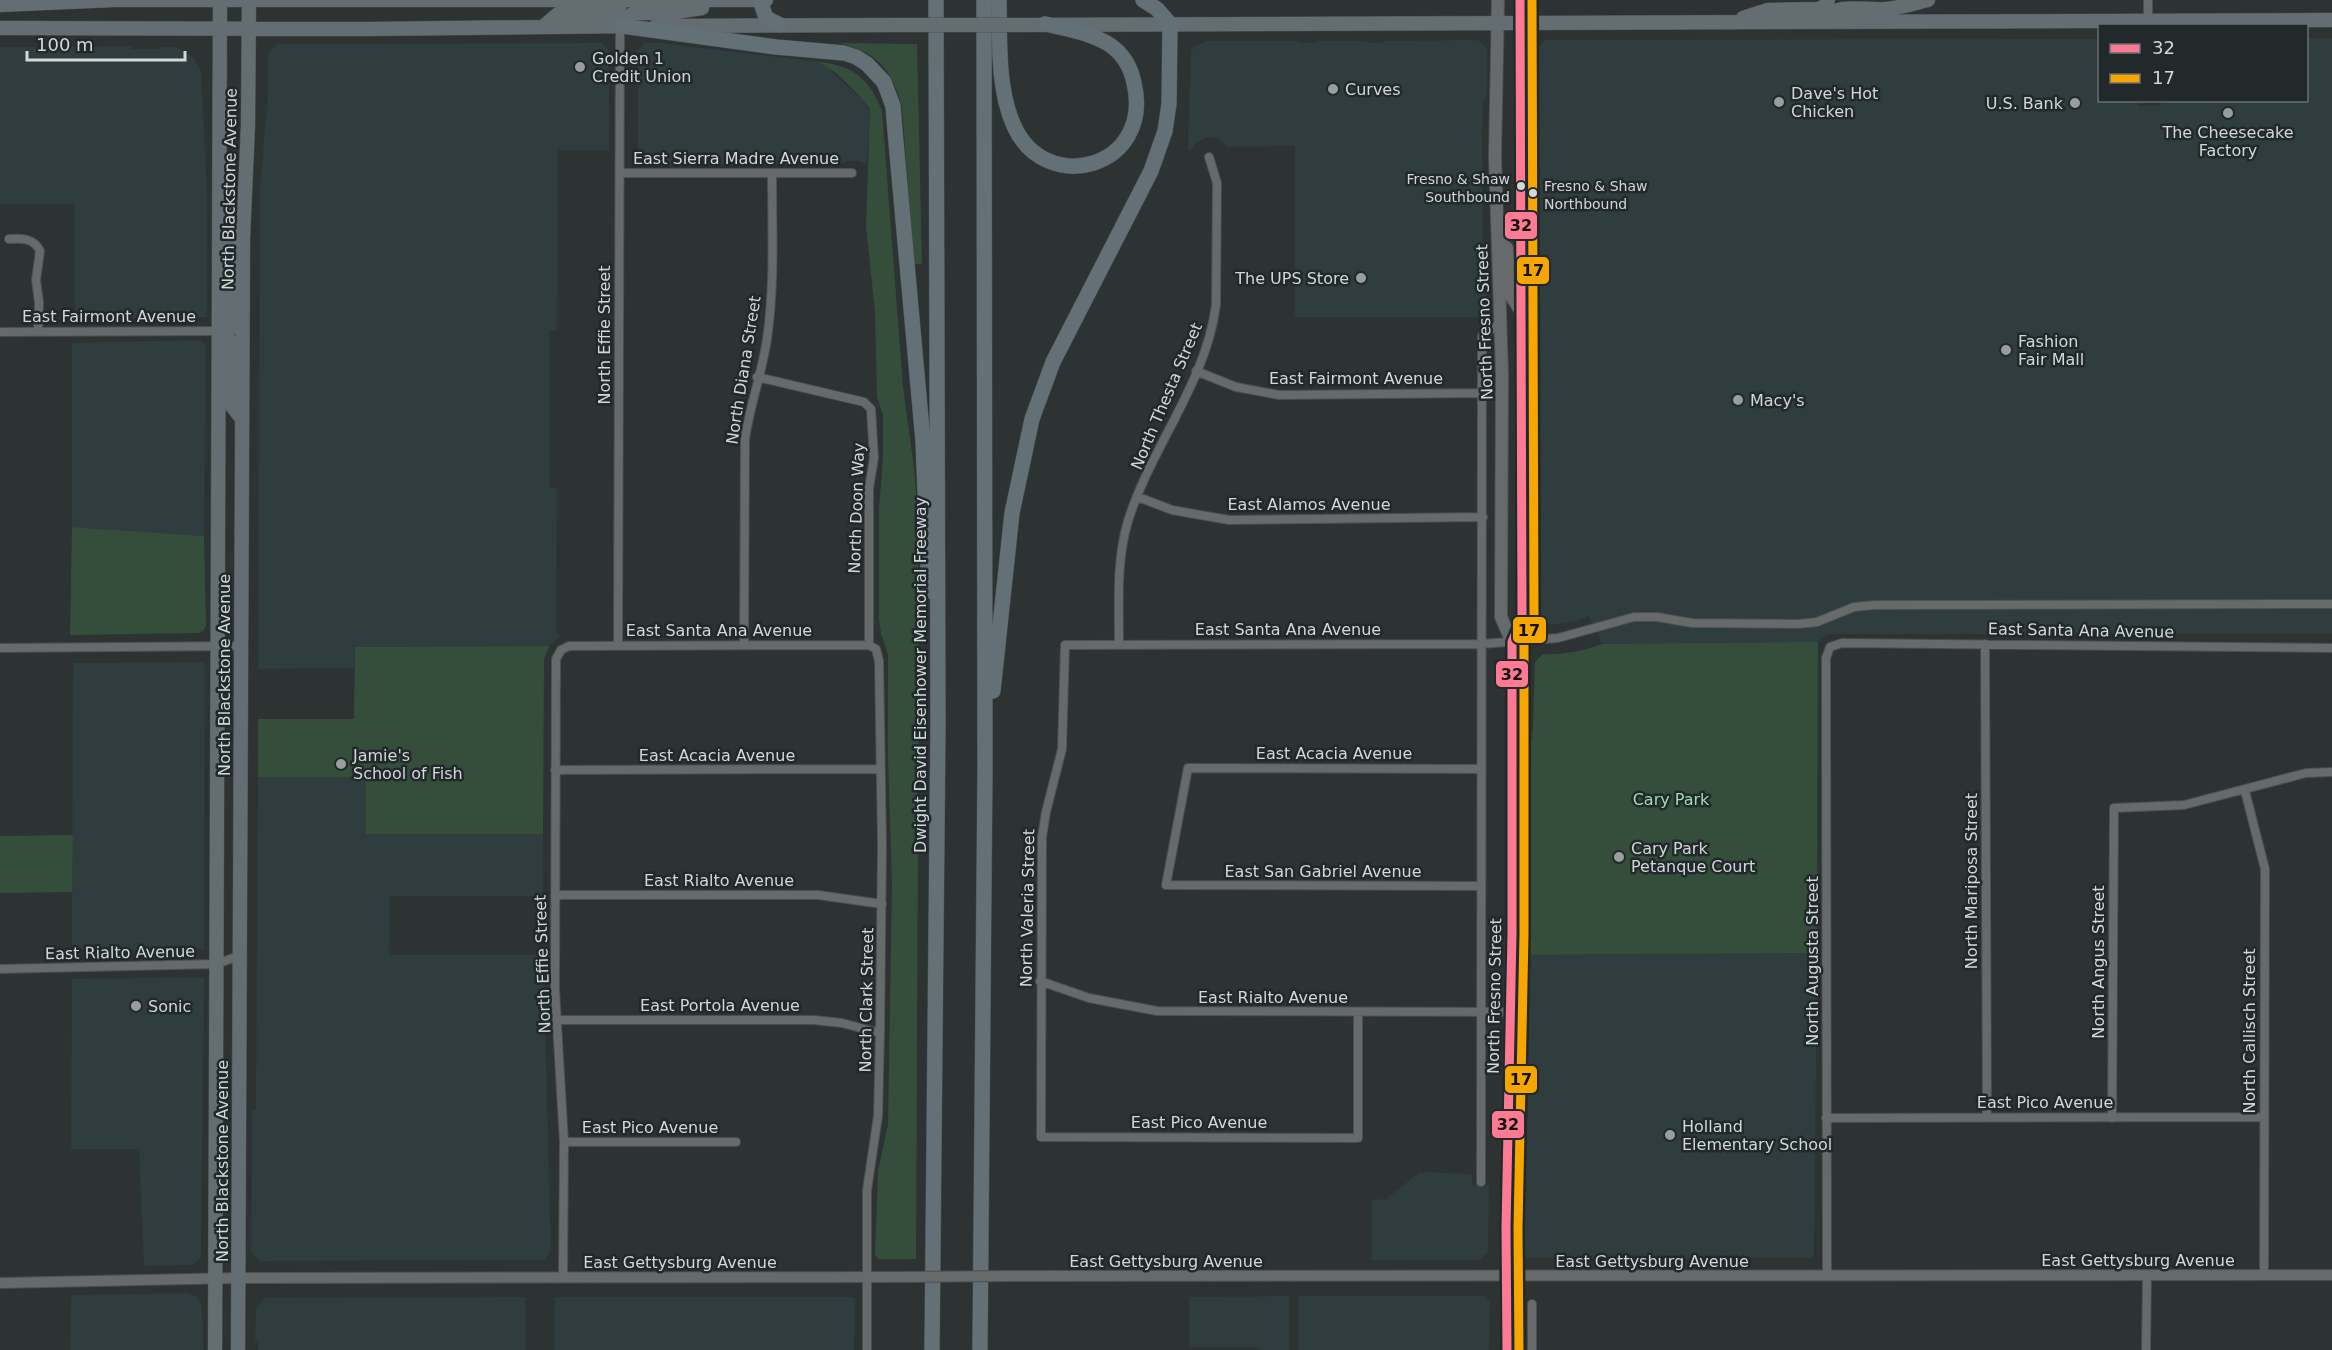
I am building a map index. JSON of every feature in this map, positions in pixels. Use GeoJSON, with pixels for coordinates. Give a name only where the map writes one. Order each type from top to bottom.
{"type":"FeatureCollection","features":[{"type":"Feature","properties":{"kind":"highway"},"geometry":{"type":"LineString","coordinates":[[760,0],[766,18],[780,25]]}},
{"type":"Feature","properties":{"kind":"highway"},"geometry":{"type":"LineString","coordinates":[[926,0],[928,122],[938,315]]}},
{"type":"Feature","properties":{"kind":"highway","name":"Dwight David Eisenhower Memorial Freeway"},"geometry":{"type":"LineString","coordinates":[[932,1350],[938,726],[936,0]]}},
{"type":"Feature","properties":{"kind":"highway"},"geometry":{"type":"LineString","coordinates":[[980,1350],[985,768],[984,0]]}},
{"type":"Feature","properties":{"kind":"highway"},"geometry":{"type":"LineString","coordinates":[[999,0],[1005,95],[1014,126],[1022,140],[1038,155],[1058,164],[1081,165],[1104,159],[1125,141],[1135,123],[1136,101],[1131,72],[1118,52],[1105,42],[1072,30],[1045,24]]}},
{"type":"Feature","properties":{"kind":"highway"},"geometry":{"type":"LineString","coordinates":[[985,768],[1012,513],[1026,440],[1053,362],[1130,213],[1161,144],[1169,104],[1170,24],[1157,9],[1143,0]]}},
{"type":"Feature","properties":{"kind":"highway"},"geometry":{"type":"LineString","coordinates":[[621,26],[776,47],[844,53],[867,64],[884,82],[890,94],[923,441],[927,560],[938,726]]}},
{"type":"Feature","properties":{"kind":"main road"},"geometry":{"type":"LineString","coordinates":[[0,5],[87,1],[220,0],[766,0]]}},
{"type":"Feature","properties":{"kind":"main road","name":"North Blackstone Avenue"},"geometry":{"type":"LineString","coordinates":[[215,1350],[220,0]]}},
{"type":"Feature","properties":{"kind":"main road","name":"North Blackstone Avenue"},"geometry":{"type":"LineString","coordinates":[[238,1350],[242,330],[249,0]]}},
{"type":"Feature","properties":{"kind":"main road"},"geometry":{"type":"LineString","coordinates":[[621,26],[624,19],[634,13],[669,13],[760,0]]}},
{"type":"Feature","properties":{"kind":"main road","name":"North Fresno Street"},"geometry":{"type":"LineString","coordinates":[[1498,0],[1495,156],[1501,322],[1503,511],[1501,617],[1512,642]]}},
{"type":"Feature","properties":{"kind":"main road","name":"North Fresno Street"},"geometry":{"type":"LineString","coordinates":[[1507,1350],[1512,642],[1522,618],[1520,0]]}},
{"type":"Feature","properties":{"kind":"main road"},"geometry":{"type":"LineString","coordinates":[[1726,23],[1768,10],[1818,9],[1824,7],[1828,0]]}},
{"type":"Feature","properties":{"kind":"main road"},"geometry":{"type":"LineString","coordinates":[[1821,22],[1826,15],[1838,10],[1888,9],[1928,0]]}},
{"type":"Feature","properties":{"kind":"main road"},"geometry":{"type":"LineString","coordinates":[[544,26],[558,14],[616,12],[622,1]]}},
{"type":"Feature","properties":{"kind":"main road"},"geometry":{"type":"LineString","coordinates":[[0,28],[367,29],[544,26],[2332,20]]}},
{"type":"Feature","properties":{"kind":"main road"},"geometry":{"type":"LineString","coordinates":[[220,198],[230,219],[230,318],[232,324],[242,330]]}},
{"type":"Feature","properties":{"kind":"main road"},"geometry":{"type":"LineString","coordinates":[[1498,242],[1507,248],[1509,254],[1511,296],[1520,310]]}},
{"type":"Feature","properties":{"kind":"main road"},"geometry":{"type":"LineString","coordinates":[[219,331],[227,336],[231,344],[232,406],[242,419]]}},
{"type":"Feature","properties":{"kind":"street"},"geometry":{"type":"LineString","coordinates":[[2148,0],[2148,21]]}},
{"type":"Feature","properties":{"kind":"street","name":"North Effie Street"},"geometry":{"type":"LineString","coordinates":[[618,645],[621,26]]}},
{"type":"Feature","properties":{"kind":"street","name":"North Thesta Street"},"geometry":{"type":"LineString","coordinates":[[1119,644],[1119,568],[1129,519],[1208,342],[1216,305],[1216,183],[1209,157]]}},
{"type":"Feature","properties":{"kind":"street","name":"East Sierra Madre Avenue"},"geometry":{"type":"LineString","coordinates":[[620,173],[852,173]]}},
{"type":"Feature","properties":{"kind":"street","name":"North Diana Street"},"geometry":{"type":"LineString","coordinates":[[744,644],[745,439],[766,342],[772,286],[772,173]]}},
{"type":"Feature","properties":{"kind":"street"},"geometry":{"type":"LineString","coordinates":[[9,239],[22,238],[32,242],[40,251],[36,280],[39,302],[38,332]]}},
{"type":"Feature","properties":{"kind":"street"},"geometry":{"type":"LineString","coordinates":[[1481,1182],[1482,336],[1501,322]]}},
{"type":"Feature","properties":{"kind":"street","name":"East Fairmont Avenue"},"geometry":{"type":"LineString","coordinates":[[0,332],[219,331]]}},
{"type":"Feature","properties":{"kind":"street","name":"East Fairmont Avenue"},"geometry":{"type":"LineString","coordinates":[[1196,371],[1236,387],[1279,395],[1483,393]]}},
{"type":"Feature","properties":{"kind":"street","name":"North Doon Way"},"geometry":{"type":"LineString","coordinates":[[758,377],[864,402],[871,409],[874,458],[869,488],[873,647]]}},
{"type":"Feature","properties":{"kind":"street","name":"East Alamos Avenue"},"geometry":{"type":"LineString","coordinates":[[1138,497],[1172,510],[1228,520],[1483,517]]}},
{"type":"Feature","properties":{"kind":"street","name":"East Santa Ana Avenue"},"geometry":{"type":"LineString","coordinates":[[1065,645],[1482,644],[1558,638],[1634,617],[1657,617],[1692,623],[1808,623],[1817,622],[1854,608],[1875,605],[2332,604]]}},
{"type":"Feature","properties":{"kind":"street","name":"East Santa Ana Avenue"},"geometry":{"type":"LineString","coordinates":[[1830,647],[1842,643],[2332,648]]}},
{"type":"Feature","properties":{"kind":"street","name":"East Santa Ana Avenue"},"geometry":{"type":"LineString","coordinates":[[561,650],[569,646],[618,645],[744,644],[873,647]]}},
{"type":"Feature","properties":{"kind":"street","name":"North Mariposa Street"},"geometry":{"type":"LineString","coordinates":[[1985,644],[1987,1117]]}},
{"type":"Feature","properties":{"kind":"street","name":"North Valeria Street"},"geometry":{"type":"LineString","coordinates":[[1041,1137],[1042,837],[1062,749],[1065,645]]}},
{"type":"Feature","properties":{"kind":"street"},"geometry":{"type":"LineString","coordinates":[[0,648],[241,646]]}},
{"type":"Feature","properties":{"kind":"street","name":"North Clark Street"},"geometry":{"type":"LineString","coordinates":[[867,1350],[867,1190],[878,1116],[882,904],[879,660],[873,647]]}},
{"type":"Feature","properties":{"kind":"street","name":"North Augusta Street"},"geometry":{"type":"LineString","coordinates":[[1827,1275],[1826,658],[1830,647]]}},
{"type":"Feature","properties":{"kind":"street","name":"North Effie Street"},"geometry":{"type":"LineString","coordinates":[[561,650],[556,659],[555,990],[564,1142],[563,1278]]}},
{"type":"Feature","properties":{"kind":"street","name":"East Acacia Avenue"},"geometry":{"type":"LineString","coordinates":[[1166,885],[1188,768],[1481,769]]}},
{"type":"Feature","properties":{"kind":"street","name":"East Acacia Avenue"},"geometry":{"type":"LineString","coordinates":[[555,770],[879,769]]}},
{"type":"Feature","properties":{"kind":"street"},"geometry":{"type":"LineString","coordinates":[[2245,791],[2306,772],[2332,772]]}},
{"type":"Feature","properties":{"kind":"street","name":"North Angus Street"},"geometry":{"type":"LineString","coordinates":[[2112,1118],[2114,808],[2184,805],[2245,791]]}},
{"type":"Feature","properties":{"kind":"street","name":"North Callisch Street"},"geometry":{"type":"LineString","coordinates":[[2245,791],[2265,869],[2264,1275]]}},
{"type":"Feature","properties":{"kind":"street","name":"East San Gabriel Avenue"},"geometry":{"type":"LineString","coordinates":[[1166,885],[1481,886]]}},
{"type":"Feature","properties":{"kind":"street","name":"East Rialto Avenue"},"geometry":{"type":"LineString","coordinates":[[555,895],[818,895],[882,904]]}},
{"type":"Feature","properties":{"kind":"street","name":"East Rialto Avenue"},"geometry":{"type":"LineString","coordinates":[[0,969],[216,964],[239,956]]}},
{"type":"Feature","properties":{"kind":"street","name":"East Rialto Avenue"},"geometry":{"type":"LineString","coordinates":[[1040,981],[1089,998],[1157,1011],[1511,1012]]}},
{"type":"Feature","properties":{"kind":"street","name":"East Pico Avenue"},"geometry":{"type":"LineString","coordinates":[[1041,1137],[1358,1138],[1358,1012]]}},
{"type":"Feature","properties":{"kind":"street","name":"East Portola Avenue"},"geometry":{"type":"LineString","coordinates":[[558,1020],[814,1020],[842,1023],[880,1033]]}},
{"type":"Feature","properties":{"kind":"street","name":"East Pico Avenue"},"geometry":{"type":"LineString","coordinates":[[1826,1118],[2264,1117]]}},
{"type":"Feature","properties":{"kind":"street","name":"East Pico Avenue"},"geometry":{"type":"LineString","coordinates":[[564,1142],[736,1142]]}},
{"type":"Feature","properties":{"kind":"street"},"geometry":{"type":"LineString","coordinates":[[2146,1275],[2146,1350]]}},
{"type":"Feature","properties":{"kind":"street","name":"East Gettysburg Avenue"},"geometry":{"type":"LineString","coordinates":[[0,1282],[215,1278],[868,1276],[2332,1275]]}},
{"type":"Feature","properties":{"kind":"street"},"geometry":{"type":"LineString","coordinates":[[1532,1304],[1532,1350]]}},
{"type":"Feature","properties":{"kind":"shaded area"},"geometry":{"type":"Polygon","coordinates":[[[2308,38],[2332,38],[2332,634],[1829,634],[1818,642],[1602,644],[1589,616],[1573,622],[1550,625],[1540,618],[1534,113],[1538,99],[1536,72],[1538,54],[1536,50],[1545,40],[2098,39],[2098,102],[2138,102],[2138,106],[2161,106],[2161,102],[2308,102],[2308,38]]]}},
{"type":"Feature","properties":{"kind":"shaded area"},"geometry":{"type":"Polygon","coordinates":[[[1478,40],[1487,49],[1487,93],[1483,104],[1482,131],[1483,252],[1489,262],[1486,317],[1295,317],[1295,146],[1227,147],[1219,139],[1208,137],[1196,143],[1190,151],[1188,150],[1191,51],[1197,45],[1208,41],[1382,43],[1384,41],[1478,40]]]}},
{"type":"Feature","properties":{"kind":"shaded area"},"geometry":{"type":"Polygon","coordinates":[[[602,43],[609,50],[609,150],[558,150],[557,330],[549,331],[549,488],[557,488],[556,631],[560,637],[549,646],[355,647],[354,668],[258,669],[260,190],[268,94],[268,53],[277,44],[602,43]]]}},
{"type":"Feature","properties":{"kind":"shaded area"},"geometry":{"type":"Polygon","coordinates":[[[645,43],[813,61],[825,65],[870,107],[867,164],[846,161],[841,164],[645,166],[638,158],[638,50],[645,43]]]}},
{"type":"Feature","properties":{"kind":"shaded area"},"geometry":{"type":"Polygon","coordinates":[[[131,46],[132,49],[177,47],[194,58],[201,71],[207,190],[207,317],[75,318],[75,204],[0,204],[0,47],[131,46]]]}},
{"type":"Feature","properties":{"kind":"shaded area"},"geometry":{"type":"Polygon","coordinates":[[[201,340],[206,345],[204,536],[72,527],[72,343],[201,340]]]}},
{"type":"Feature","properties":{"kind":"shaded area"},"geometry":{"type":"Polygon","coordinates":[[[205,662],[204,949],[72,950],[73,663],[205,662]]]}},
{"type":"Feature","properties":{"kind":"shaded area"},"geometry":{"type":"Polygon","coordinates":[[[258,777],[366,777],[366,834],[543,834],[543,896],[390,896],[389,955],[543,955],[551,1251],[544,1260],[260,1261],[251,1252],[252,1110],[256,1109],[258,777]]]}},
{"type":"Feature","properties":{"kind":"shaded area","name":"Holland Elementary School"},"geometry":{"type":"Polygon","coordinates":[[[1817,953],[1814,1255],[1811,1258],[1527,1258],[1523,1255],[1524,1015],[1529,985],[1529,955],[1817,953]]]}},
{"type":"Feature","properties":{"kind":"shaded area"},"geometry":{"type":"Polygon","coordinates":[[[204,977],[201,1257],[193,1265],[144,1266],[139,1149],[71,1149],[72,979],[204,977]]]}},
{"type":"Feature","properties":{"kind":"shaded area"},"geometry":{"type":"Polygon","coordinates":[[[1420,1172],[1472,1174],[1472,1185],[1489,1185],[1488,1252],[1479,1260],[1372,1260],[1372,1200],[1386,1199],[1420,1172]]]}},
{"type":"Feature","properties":{"kind":"shaded area"},"geometry":{"type":"Polygon","coordinates":[[[188,1293],[197,1297],[202,1305],[203,1350],[70,1350],[71,1295],[188,1293]]]}},
{"type":"Feature","properties":{"kind":"shaded area"},"geometry":{"type":"Polygon","coordinates":[[[1289,1296],[1289,1350],[1262,1350],[1254,1347],[1189,1347],[1189,1297],[1289,1296]]]}},
{"type":"Feature","properties":{"kind":"shaded area"},"geometry":{"type":"Polygon","coordinates":[[[1299,1296],[1484,1296],[1490,1301],[1489,1350],[1299,1350],[1299,1296]]]}},
{"type":"Feature","properties":{"kind":"shaded area"},"geometry":{"type":"Polygon","coordinates":[[[525,1297],[525,1350],[258,1350],[258,1342],[255,1342],[256,1308],[265,1298],[525,1297]]]}},
{"type":"Feature","properties":{"kind":"shaded area"},"geometry":{"type":"Polygon","coordinates":[[[555,1297],[851,1297],[855,1299],[854,1350],[554,1350],[555,1297]]]}},
{"type":"Feature","properties":{"kind":"green space"},"geometry":{"type":"Polygon","coordinates":[[[839,43],[917,44],[922,264],[914,264],[902,107],[898,94],[888,72],[873,57],[839,43]]]}},
{"type":"Feature","properties":{"kind":"green space"},"geometry":{"type":"Polygon","coordinates":[[[813,61],[838,65],[856,74],[871,89],[882,111],[903,387],[918,513],[916,1259],[879,1259],[875,1256],[878,1171],[888,1124],[892,884],[888,654],[879,619],[879,510],[883,458],[883,415],[877,397],[875,312],[866,226],[870,108],[837,74],[813,61]]]}},
{"type":"Feature","properties":{"kind":"green space"},"geometry":{"type":"Polygon","coordinates":[[[72,527],[204,536],[206,626],[203,631],[198,633],[70,635],[72,527]]]}},
{"type":"Feature","properties":{"kind":"green space","name":"Cary Park"},"geometry":{"type":"Polygon","coordinates":[[[1818,642],[1817,953],[1529,955],[1529,858],[1524,827],[1533,727],[1535,662],[1543,654],[1573,652],[1602,644],[1818,642]]]}},
{"type":"Feature","properties":{"kind":"green space"},"geometry":{"type":"Polygon","coordinates":[[[549,646],[544,659],[543,834],[366,834],[366,777],[258,777],[258,719],[354,719],[355,647],[549,646]]]}},
{"type":"Feature","properties":{"kind":"green space"},"geometry":{"type":"Polygon","coordinates":[[[73,835],[72,892],[0,893],[0,836],[73,835]]]}},
{"type":"Feature","properties":{"kind":"transit line","name":"32"},"geometry":{"type":"LineString","coordinates":[[1507,1350],[1506,1228],[1512,934],[1512,642],[1522,618],[1520,0]]}},
{"type":"Feature","properties":{"kind":"transit line","name":"17"},"geometry":{"type":"LineString","coordinates":[[1519,1350],[1518,1228],[1524,934],[1524,644],[1534,618],[1532,0]]}},
{"type":"Feature","properties":{"kind":"place","name":"Golden 1 Credit Union"},"geometry":{"type":"Point","coordinates":[580,67]}},
{"type":"Feature","properties":{"kind":"place","name":"Curves"},"geometry":{"type":"Point","coordinates":[1333,89]}},
{"type":"Feature","properties":{"kind":"place","name":"Dave's Hot Chicken"},"geometry":{"type":"Point","coordinates":[1779,102]}},
{"type":"Feature","properties":{"kind":"place","name":"U.S. Bank"},"geometry":{"type":"Point","coordinates":[2075,103]}},
{"type":"Feature","properties":{"kind":"place","name":"The Cheesecake Factory"},"geometry":{"type":"Point","coordinates":[2228,113]}},
{"type":"Feature","properties":{"kind":"place","name":"Fresno & Shaw Southbound"},"geometry":{"type":"Point","coordinates":[1521,186]}},
{"type":"Feature","properties":{"kind":"place","name":"Fresno & Shaw Northbound"},"geometry":{"type":"Point","coordinates":[1533,193]}},
{"type":"Feature","properties":{"kind":"place","name":"The UPS Store"},"geometry":{"type":"Point","coordinates":[1361,278]}},
{"type":"Feature","properties":{"kind":"place","name":"Fashion Fair Mall"},"geometry":{"type":"Point","coordinates":[2006,350]}},
{"type":"Feature","properties":{"kind":"place","name":"Macy's"},"geometry":{"type":"Point","coordinates":[1738,400]}},
{"type":"Feature","properties":{"kind":"place","name":"Jamie's School of Fish"},"geometry":{"type":"Point","coordinates":[341,764]}},
{"type":"Feature","properties":{"kind":"place","name":"Cary Park Petanque Court"},"geometry":{"type":"Point","coordinates":[1619,857]}},
{"type":"Feature","properties":{"kind":"place","name":"Sonic"},"geometry":{"type":"Point","coordinates":[136,1006]}},
{"type":"Feature","properties":{"kind":"place","name":"Holland Elementary School"},"geometry":{"type":"Point","coordinates":[1670,1135]}}]}
